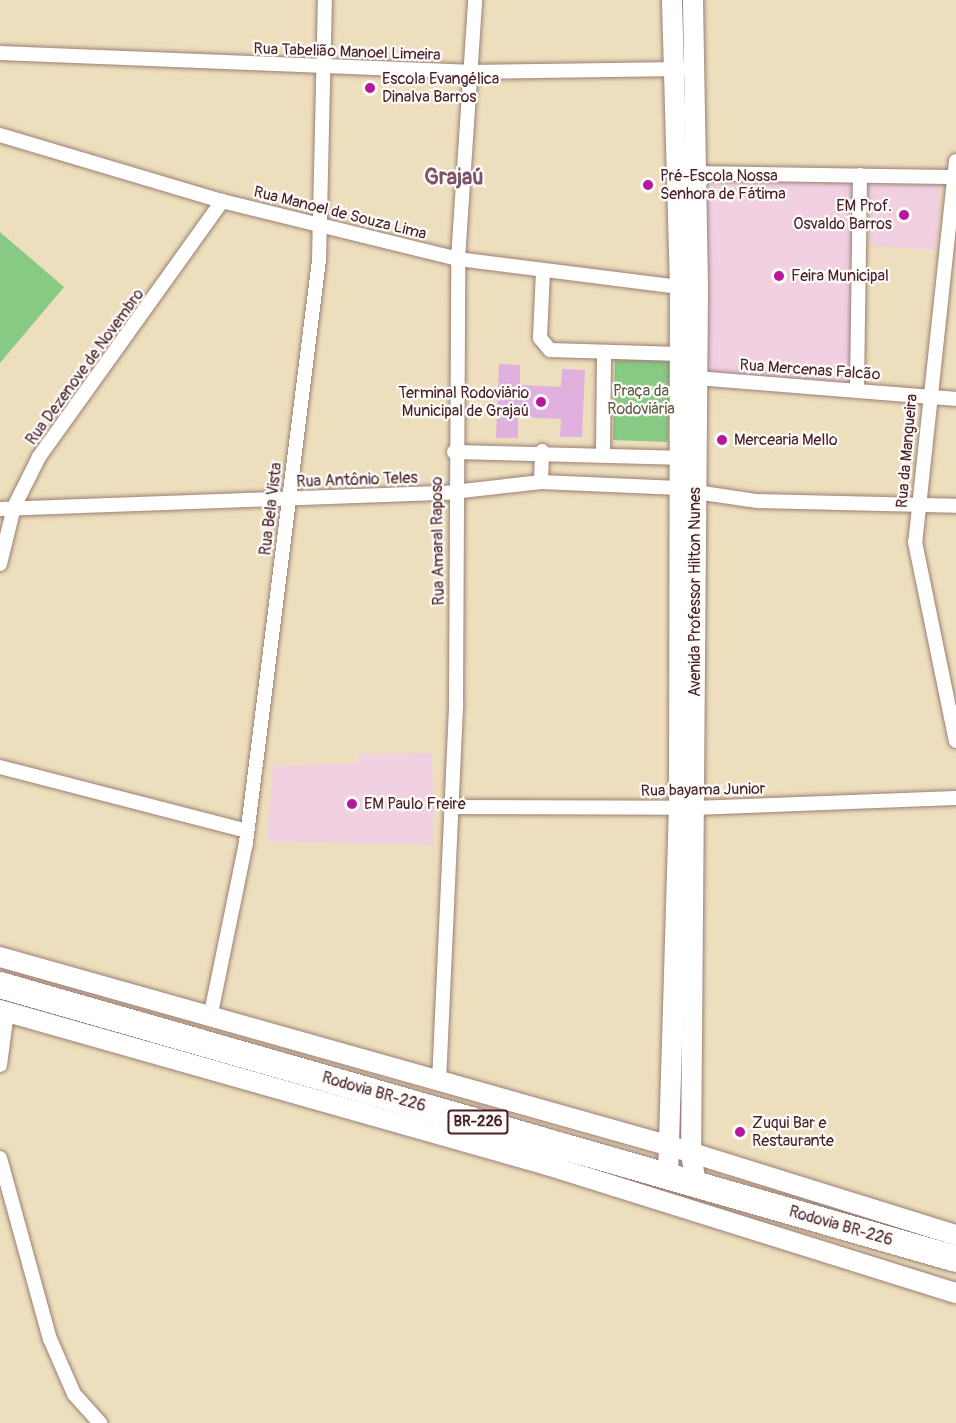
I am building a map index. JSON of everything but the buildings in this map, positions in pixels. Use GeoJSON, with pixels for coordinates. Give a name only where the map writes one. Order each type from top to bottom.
{"type":"FeatureCollection","features":[{"type":"Feature","properties":{"kind":"highway","name":"Rodovia BR-226"},"geometry":{"type":"LineString","coordinates":[[0,985],[956,1259]]}},
{"type":"Feature","properties":{"kind":"main road","name":"Avenida Professor Hilton Nunes"},"geometry":{"type":"LineString","coordinates":[[672,0],[671,69],[689,288]]}},
{"type":"Feature","properties":{"kind":"main road","name":"Avenida Professor Hilton Nunes"},"geometry":{"type":"LineString","coordinates":[[693,0],[693,69],[698,173],[689,288],[686,808],[691,1153],[696,1184]]}},
{"type":"Feature","properties":{"kind":"main road","name":"Avenida Professor Hilton Nunes"},"geometry":{"type":"LineString","coordinates":[[687,459],[697,378],[689,354]]}},
{"type":"Feature","properties":{"kind":"main road","name":"Avenida Professor Hilton Nunes"},"geometry":{"type":"LineString","coordinates":[[668,1176],[686,808]]}},
{"type":"Feature","properties":{"kind":"main road"},"geometry":{"type":"LineString","coordinates":[[0,957],[670,1146],[956,1235]]}},
{"type":"Feature","properties":{"kind":"main road"},"geometry":{"type":"LineString","coordinates":[[3,1011],[547,1165],[956,1293]]}},
{"type":"Feature","properties":{"kind":"street","name":"Rua Bela Vista"},"geometry":{"type":"LineString","coordinates":[[210,1018],[247,831],[319,260],[318,224],[326,0]]}},
{"type":"Feature","properties":{"kind":"street","name":"Rua Amaral Raposo"},"geometry":{"type":"LineString","coordinates":[[439,1082],[451,807],[453,492],[458,259],[475,0]]}},
{"type":"Feature","properties":{"kind":"street","name":"Rua Tabelião Manoel Limeira"},"geometry":{"type":"LineString","coordinates":[[0,53],[221,65],[325,65],[469,72],[693,69]]}},
{"type":"Feature","properties":{"kind":"street","name":"Rua Manoel de Souza Lima"},"geometry":{"type":"LineString","coordinates":[[0,135],[222,201],[458,259],[689,288]]}},
{"type":"Feature","properties":{"kind":"street","name":"Rua da Mangueira"},"geometry":{"type":"LineString","coordinates":[[956,161],[928,397],[921,503],[915,542],[956,741]]}},
{"type":"Feature","properties":{"kind":"street"},"geometry":{"type":"LineString","coordinates":[[698,173],[955,177]]}},
{"type":"Feature","properties":{"kind":"street"},"geometry":{"type":"LineString","coordinates":[[857,389],[860,175]]}},
{"type":"Feature","properties":{"kind":"street","name":"Rua Dezenove de Novembro"},"geometry":{"type":"LineString","coordinates":[[0,564],[7,508],[39,457],[222,201]]}},
{"type":"Feature","properties":{"kind":"street"},"geometry":{"type":"LineString","coordinates":[[543,271],[540,338],[544,345],[559,352],[689,354]]}},
{"type":"Feature","properties":{"kind":"street"},"geometry":{"type":"LineString","coordinates":[[603,453],[604,352]]}},
{"type":"Feature","properties":{"kind":"street","name":"Rua Mercenas Falcão"},"geometry":{"type":"LineString","coordinates":[[697,378],[857,389],[956,399]]}},
{"type":"Feature","properties":{"kind":"street"},"geometry":{"type":"LineString","coordinates":[[541,482],[542,451]]}},
{"type":"Feature","properties":{"kind":"street"},"geometry":{"type":"LineString","coordinates":[[454,452],[542,451],[687,459]]}},
{"type":"Feature","properties":{"kind":"street","name":"Rua Antônio Teles"},"geometry":{"type":"LineString","coordinates":[[7,508],[453,492],[541,482],[687,490],[756,501],[921,503],[956,506]]}},
{"type":"Feature","properties":{"kind":"street"},"geometry":{"type":"LineString","coordinates":[[0,767],[247,831]]}},
{"type":"Feature","properties":{"kind":"street","name":"Rua bayama Junior"},"geometry":{"type":"LineString","coordinates":[[451,807],[686,808],[954,800]]}},
{"type":"Feature","properties":{"kind":"street"},"geometry":{"type":"LineString","coordinates":[[0,1065],[3,1011]]}},
{"type":"Feature","properties":{"kind":"street"},"geometry":{"type":"LineString","coordinates":[[0,1158],[50,1339],[74,1394],[100,1423]]}},
{"type":"Feature","properties":{"kind":"shaded area","name":"Feira Municipal"},"geometry":{"type":"Polygon","coordinates":[[[703,177],[855,179],[853,385],[703,373],[703,177]]]}},
{"type":"Feature","properties":{"kind":"shaded area","name":"EM Prof. Osvaldo Barros"},"geometry":{"type":"Polygon","coordinates":[[[868,183],[941,185],[936,250],[870,246],[868,183]]]}},
{"type":"Feature","properties":{"kind":"shaded area","name":"EM Paulo Freire"},"geometry":{"type":"Polygon","coordinates":[[[432,753],[434,845],[267,842],[273,766],[359,763],[358,754],[432,753]]]}},
{"type":"Feature","properties":{"kind":"green space"},"geometry":{"type":"Polygon","coordinates":[[[0,232],[64,287],[0,363],[0,232]]]}},
{"type":"Feature","properties":{"kind":"green space","name":"Praça da Rodoviária"},"geometry":{"type":"Polygon","coordinates":[[[615,358],[670,360],[668,442],[613,440],[615,358]]]}},
{"type":"Feature","properties":{"kind":"place","name":"Escola Evangélica Dinalva Barros"},"geometry":{"type":"Point","coordinates":[370,88]}},
{"type":"Feature","properties":{"kind":"place","name":"Pré-Escola Nossa Senhora de Fátima"},"geometry":{"type":"Point","coordinates":[648,185]}},
{"type":"Feature","properties":{"kind":"place","name":"EM Prof. Osvaldo Barros"},"geometry":{"type":"Point","coordinates":[904,215]}},
{"type":"Feature","properties":{"kind":"place","name":"Feira Municipal"},"geometry":{"type":"Point","coordinates":[779,276]}},
{"type":"Feature","properties":{"kind":"place","name":"Terminal Rodoviário Municipal de Grajaú"},"geometry":{"type":"Point","coordinates":[541,402]}},
{"type":"Feature","properties":{"kind":"place","name":"Mercearia Mello"},"geometry":{"type":"Point","coordinates":[722,440]}},
{"type":"Feature","properties":{"kind":"place","name":"EM Paulo Freire"},"geometry":{"type":"Point","coordinates":[352,804]}},
{"type":"Feature","properties":{"kind":"place","name":"Zuqui Bar e Restaurante"},"geometry":{"type":"Point","coordinates":[740,1132]}},
{"type":"Feature","properties":{"kind":"district","name":"Grajaú"},"geometry":{"type":"Point","coordinates":[454,178]}}]}
